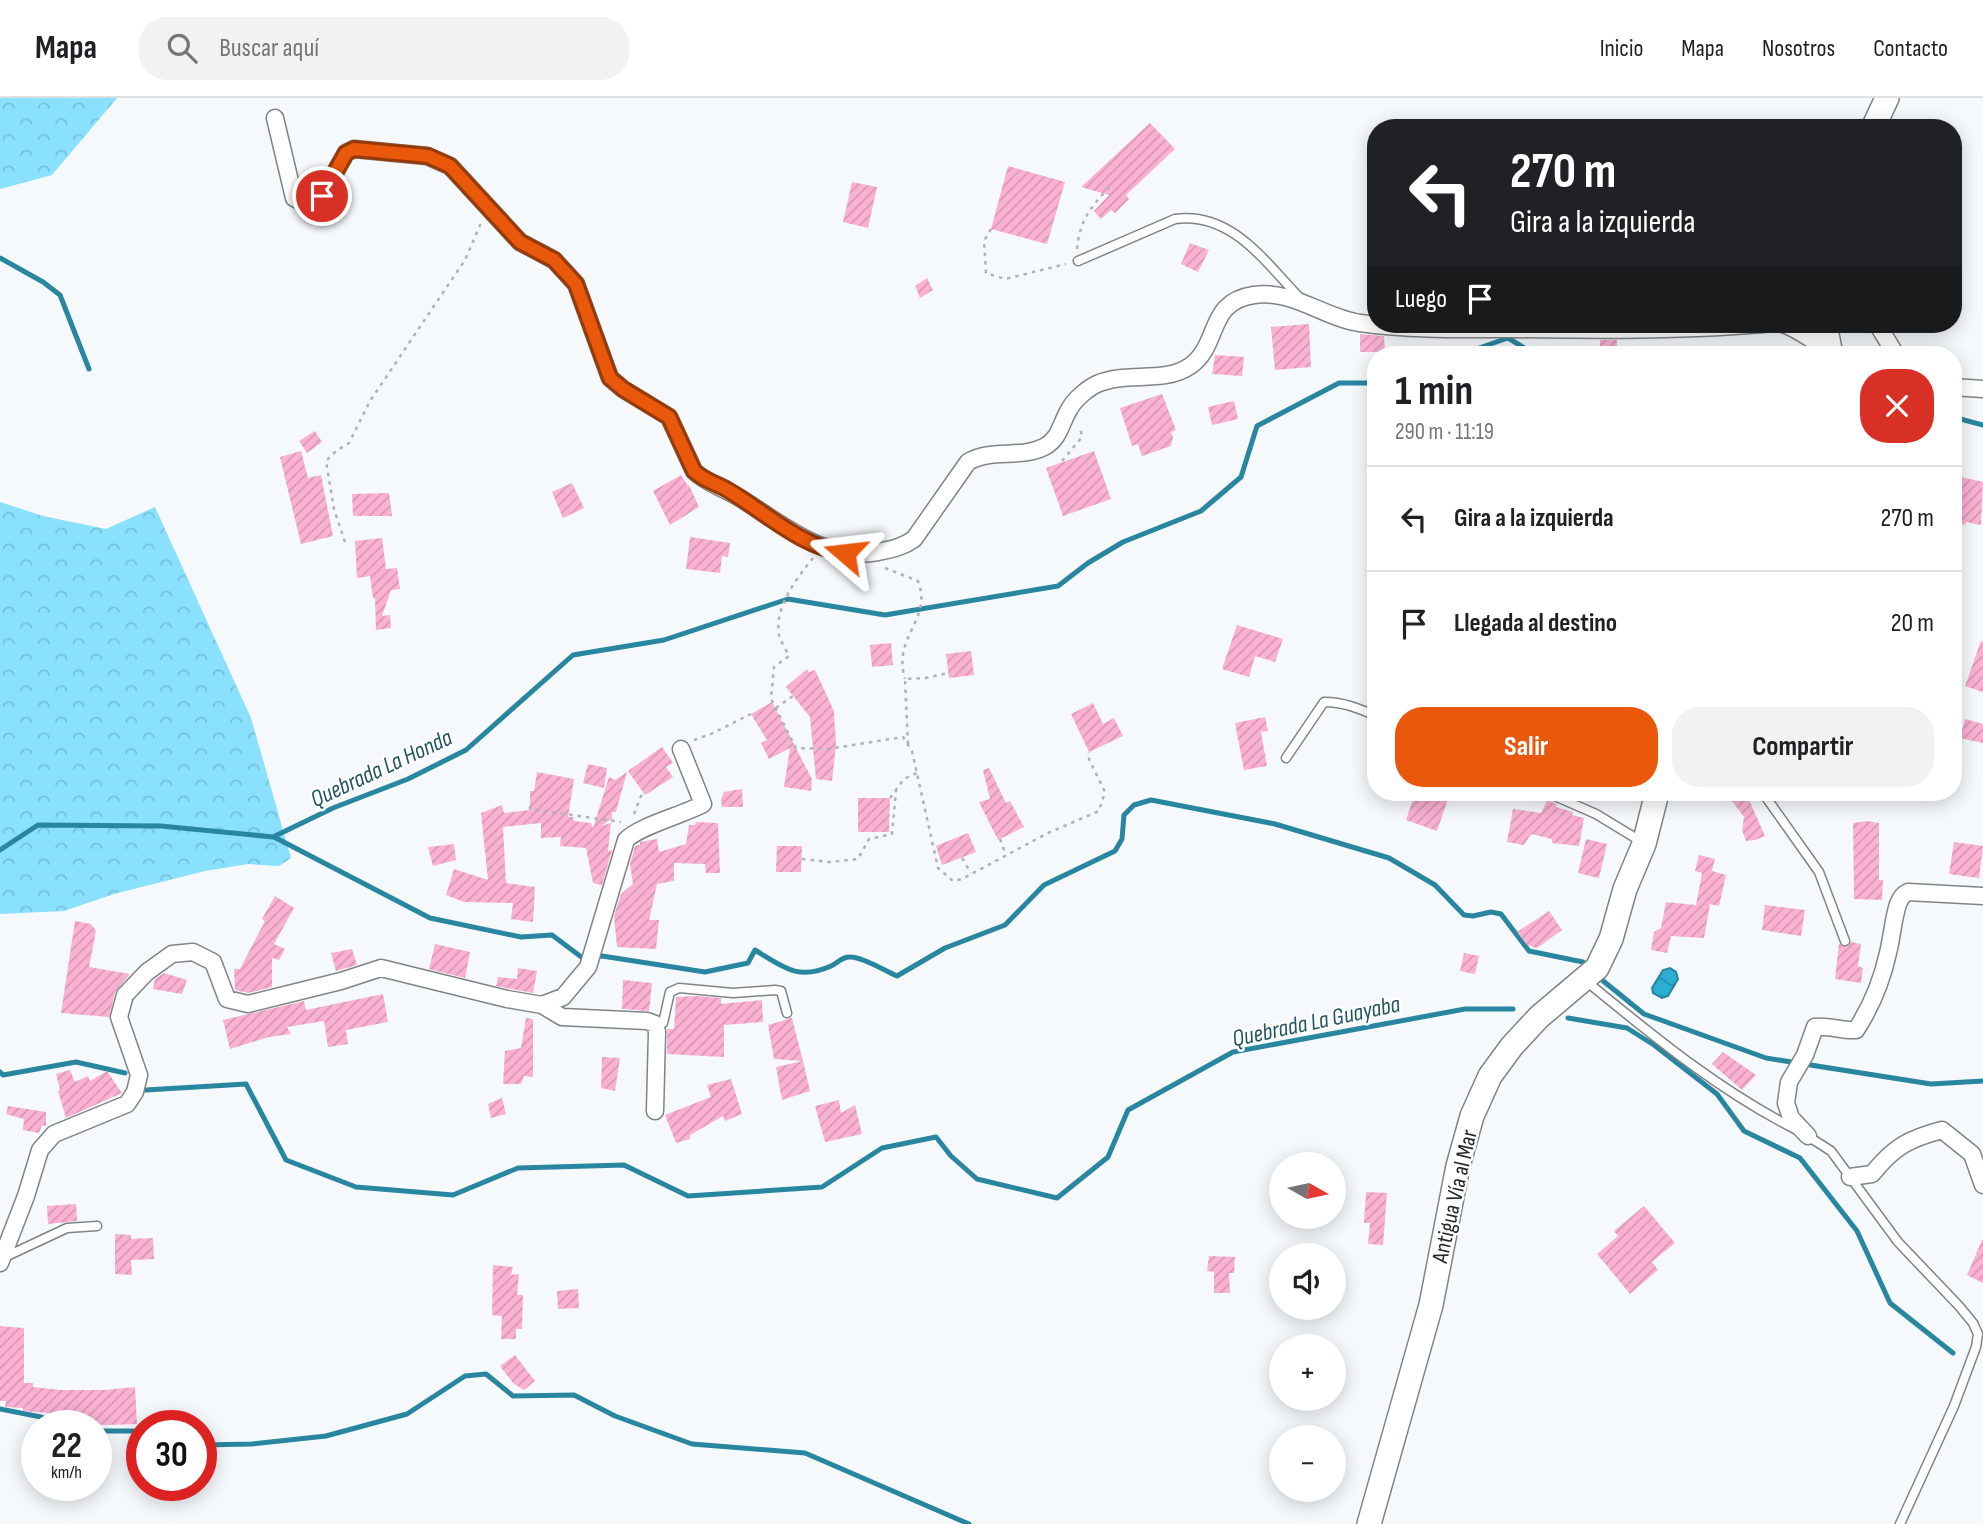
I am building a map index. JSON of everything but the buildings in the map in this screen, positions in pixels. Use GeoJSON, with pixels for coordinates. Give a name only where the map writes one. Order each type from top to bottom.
{"type":"FeatureCollection","features":[{"type":"Feature","properties":{"kind":"main road"},"geometry":{"type":"LineString","coordinates":[[1877,119],[1887,98]]}},
{"type":"Feature","properties":{"kind":"main road","name":"Antigua Vía al Mar"},"geometry":{"type":"LineString","coordinates":[[1369,1524],[1431,1305],[1458,1166],[1472,1116],[1490,1076],[1512,1046],[1539,1017],[1597,968],[1611,939],[1625,889],[1644,844],[1655,801]]}},
{"type":"Feature","properties":{"kind":"street"},"geometry":{"type":"LineString","coordinates":[[275,118],[293,198],[305,204],[317,204],[346,153],[354,149],[428,156],[450,166],[520,242],[554,260],[576,284],[610,378],[669,417],[699,477],[724,488],[821,548],[857,554],[904,546],[914,539],[968,462],[978,456],[1034,451],[1046,446],[1056,438],[1070,406],[1095,384],[1107,380],[1179,372],[1191,365],[1200,355],[1227,305],[1232,302],[1264,295],[1305,302],[1331,315],[1367,323]]}},
{"type":"Feature","properties":{"kind":"street"},"geometry":{"type":"LineString","coordinates":[[1800,333],[1818,346]]}},
{"type":"Feature","properties":{"kind":"street"},"geometry":{"type":"LineString","coordinates":[[1962,388],[1983,389]]}},
{"type":"Feature","properties":{"kind":"street"},"geometry":{"type":"LineString","coordinates":[[542,1005],[562,997],[588,967],[625,840],[633,833],[703,804],[681,749]]}},
{"type":"Feature","properties":{"kind":"street"},"geometry":{"type":"LineString","coordinates":[[1808,1136],[1791,1118],[1786,1103],[1789,1082],[1805,1055],[1815,1027],[1856,1030],[1863,1019],[1888,954],[1903,895],[1908,892],[1983,896]]}},
{"type":"Feature","properties":{"kind":"street"},"geometry":{"type":"LineString","coordinates":[[1,1261],[40,1150],[54,1134],[127,1104],[135,1092],[139,1075],[119,1017],[125,995],[148,972],[172,954],[193,953],[213,962],[227,999],[248,1004],[381,968],[506,999],[542,1005],[562,1017],[647,1021],[656,1027],[655,1111]]}},
{"type":"Feature","properties":{"kind":"street"},"geometry":{"type":"LineString","coordinates":[[1850,1177],[1872,1174],[1889,1153],[1912,1138],[1942,1130],[1972,1154],[1983,1185]]}},
{"type":"Feature","properties":{"kind":"lane"},"geometry":{"type":"LineString","coordinates":[[1078,261],[1175,219],[1204,219],[1232,230],[1305,302]]}},
{"type":"Feature","properties":{"kind":"lane"},"geometry":{"type":"LineString","coordinates":[[1286,758],[1324,702],[1337,702],[1367,712]]}},
{"type":"Feature","properties":{"kind":"lane"},"geometry":{"type":"LineString","coordinates":[[1571,801],[1644,844]]}},
{"type":"Feature","properties":{"kind":"lane"},"geometry":{"type":"LineString","coordinates":[[1769,801],[1819,872],[1846,941]]}},
{"type":"Feature","properties":{"kind":"lane"},"geometry":{"type":"LineString","coordinates":[[1584,979],[1663,1044],[1734,1095],[1831,1151],[1898,1242],[1973,1323],[1978,1334],[1976,1347],[1954,1406],[1900,1524]]}},
{"type":"Feature","properties":{"kind":"lane"},"geometry":{"type":"LineString","coordinates":[[656,1027],[663,1023],[670,992],[679,988],[733,993],[781,991],[787,1013]]}},
{"type":"Feature","properties":{"kind":"lane"},"geometry":{"type":"LineString","coordinates":[[1,1261],[22,1247],[67,1228],[97,1226]]}},
{"type":"Feature","properties":{"kind":"path"},"geometry":{"type":"LineString","coordinates":[[991,229],[984,241],[986,273],[1005,279],[1078,261],[1076,251],[1079,228],[1090,208],[1112,184]]}},
{"type":"Feature","properties":{"kind":"path"},"geometry":{"type":"LineString","coordinates":[[345,542],[334,509],[326,461],[349,443],[370,401],[465,260],[487,206]]}},
{"type":"Feature","properties":{"kind":"path"},"geometry":{"type":"LineString","coordinates":[[821,548],[794,581],[781,610],[779,634],[789,656],[774,667],[771,699],[796,748],[828,749],[903,737],[912,751],[938,868],[953,881],[972,874],[1048,833],[1099,811],[1105,793],[1089,759],[1089,752]]}},
{"type":"Feature","properties":{"kind":"path"},"geometry":{"type":"LineString","coordinates":[[857,554],[918,581],[921,590],[921,613],[902,651],[908,745]]}},
{"type":"Feature","properties":{"kind":"path"},"geometry":{"type":"LineString","coordinates":[[905,679],[948,673]]}},
{"type":"Feature","properties":{"kind":"path"},"geometry":{"type":"LineString","coordinates":[[776,708],[793,696]]}},
{"type":"Feature","properties":{"kind":"path"},"geometry":{"type":"LineString","coordinates":[[681,749],[697,738],[751,714]]}},
{"type":"Feature","properties":{"kind":"path"},"geometry":{"type":"LineString","coordinates":[[890,798],[904,779],[917,773]]}},
{"type":"Feature","properties":{"kind":"path"},"geometry":{"type":"LineString","coordinates":[[802,859],[830,862],[858,859],[869,839],[892,834],[896,790]]}},
{"type":"Feature","properties":{"kind":"path"},"geometry":{"type":"LineString","coordinates":[[530,806],[530,809],[624,822]]}},
{"type":"Feature","properties":{"kind":"path"},"geometry":{"type":"LineString","coordinates":[[1000,839],[1006,855]]}},
{"type":"Feature","properties":{"kind":"path"},"geometry":{"type":"LineString","coordinates":[[962,858],[972,874]]}},
{"type":"Feature","properties":{"kind":"green space"},"geometry":{"type":"Polygon","coordinates":[[[0,98],[117,98],[52,175],[0,189],[0,98]]]}},
{"type":"Feature","properties":{"kind":"green space"},"geometry":{"type":"Polygon","coordinates":[[[0,502],[43,516],[106,529],[155,507],[251,718],[291,858],[279,866],[248,864],[205,871],[114,894],[64,911],[0,914],[0,502]]]}},
{"type":"Feature","properties":{"kind":"water"},"geometry":{"type":"Polygon","coordinates":[[[1670,968],[1676,972],[1678,979],[1668,996],[1662,998],[1653,993],[1652,988],[1663,970],[1670,968]]]}},
{"type":"Feature","properties":{"kind":"waterway"},"geometry":{"type":"LineString","coordinates":[[0,258],[43,282],[60,295],[89,369]]}},
{"type":"Feature","properties":{"kind":"waterway","name":"Quebrada La Honda"},"geometry":{"type":"LineString","coordinates":[[1485,346],[1508,338],[1521,346]]}},
{"type":"Feature","properties":{"kind":"waterway","name":"Quebrada La Honda"},"geometry":{"type":"LineString","coordinates":[[0,850],[38,825],[161,826],[273,837],[333,808],[408,779],[466,750],[573,655],[664,640],[788,599],[885,615],[1058,586],[1088,563],[1123,542],[1201,511],[1241,477],[1257,426],[1339,383],[1367,383]]}},
{"type":"Feature","properties":{"kind":"waterway","name":"Quebrada La Honda"},"geometry":{"type":"LineString","coordinates":[[1962,419],[1983,425]]}},
{"type":"Feature","properties":{"kind":"waterway"},"geometry":{"type":"LineString","coordinates":[[274,837],[430,918],[521,937],[552,935],[584,959],[602,956],[705,972],[748,963],[755,950],[791,970],[800,972],[819,970],[851,957],[897,976],[945,948],[1005,925],[1044,885],[1115,851],[1122,839],[1124,815],[1134,805],[1151,800],[1275,824],[1389,858],[1435,885],[1464,915],[1491,912],[1501,914],[1529,951],[1583,962]]}},
{"type":"Feature","properties":{"kind":"waterway"},"geometry":{"type":"LineString","coordinates":[[1602,980],[1644,1014],[1766,1058],[1931,1084],[1983,1081]]}},
{"type":"Feature","properties":{"kind":"waterway","name":"Quebrada La Guayaba"},"geometry":{"type":"LineString","coordinates":[[146,1090],[246,1084],[286,1160],[356,1187],[453,1195],[518,1168],[624,1165],[688,1196],[822,1187],[882,1148],[936,1137],[951,1156],[977,1179],[1057,1198],[1108,1157],[1128,1110],[1233,1052],[1465,1009],[1513,1009]]}},
{"type":"Feature","properties":{"kind":"waterway"},"geometry":{"type":"LineString","coordinates":[[1568,1018],[1627,1028],[1654,1045],[1717,1094],[1744,1131],[1800,1158],[1857,1231],[1890,1303],[1953,1353]]}},
{"type":"Feature","properties":{"kind":"waterway","name":"Quebrada La Guayaba"},"geometry":{"type":"LineString","coordinates":[[0,1072],[3,1075],[76,1062],[125,1073]]}},
{"type":"Feature","properties":{"kind":"waterway"},"geometry":{"type":"LineString","coordinates":[[217,1445],[326,1436],[407,1414],[465,1376],[486,1374],[513,1396],[574,1395],[615,1416],[692,1444],[805,1453],[969,1524]]}},
{"type":"Feature","properties":{"kind":"waterway"},"geometry":{"type":"LineString","coordinates":[[0,1409],[21,1413]]}},
{"type":"Feature","properties":{"kind":"waterway"},"geometry":{"type":"LineString","coordinates":[[112,1431],[126,1431]]}},
{"type":"Feature","properties":{"kind":"route"},"geometry":{"type":"LineString","coordinates":[[322,196],[346,153],[354,149],[428,156],[450,166],[520,242],[554,260],[576,284],[610,378],[669,417],[699,477],[724,488],[821,548],[845,553]]}}]}
